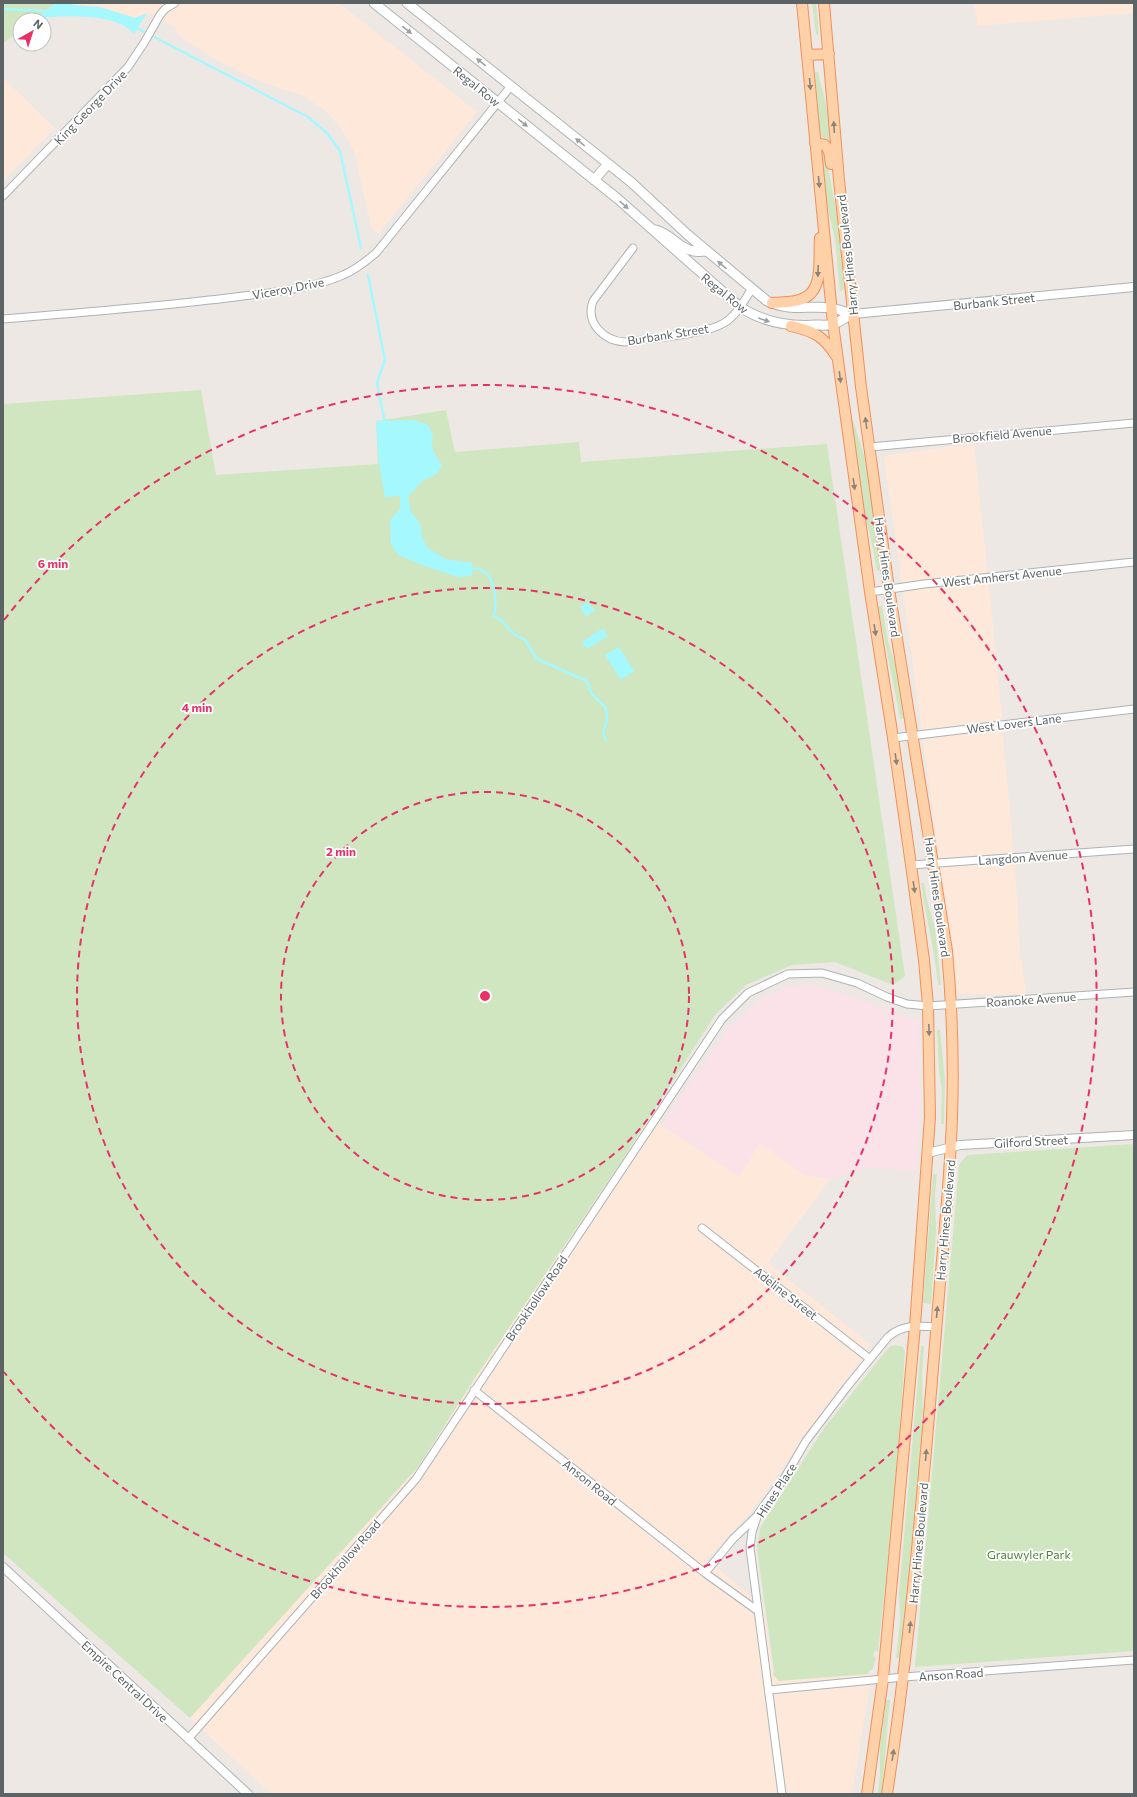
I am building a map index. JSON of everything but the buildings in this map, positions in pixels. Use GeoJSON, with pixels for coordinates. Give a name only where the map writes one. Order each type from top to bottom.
{"type":"FeatureCollection","features":[{"type":"Feature","properties":{"kind":"main road","name":"Regal Row"},"geometry":{"type":"LineString","coordinates":[[407,3],[637,187],[706,251],[751,290],[772,303],[782,307],[798,309],[831,308],[853,314]]}},
{"type":"Feature","properties":{"kind":"main road","name":"Harry Hines Boulevard"},"geometry":{"type":"LineString","coordinates":[[802,3],[833,324],[870,592],[893,738],[924,960],[928,1006],[931,1085],[928,1153],[915,1326],[883,1679],[867,1794]]}},
{"type":"Feature","properties":{"kind":"main road","name":"Harry Hines Boulevard"},"geometry":{"type":"LineString","coordinates":[[824,3],[838,180],[853,314],[889,589],[914,735],[947,951],[951,1004],[953,1093],[936,1327],[918,1546],[904,1677],[887,1794]]}},
{"type":"Feature","properties":{"kind":"main road","name":"Regal Row"},"geometry":{"type":"LineString","coordinates":[[376,4],[594,180],[740,307],[752,315],[766,321],[791,326],[833,324],[853,314]]}},
{"type":"Feature","properties":{"kind":"main road"},"geometry":{"type":"LineString","coordinates":[[807,55],[829,54]]}},
{"type":"Feature","properties":{"kind":"main road"},"geometry":{"type":"LineString","coordinates":[[815,143],[825,145],[829,151],[832,171],[838,180]]}},
{"type":"Feature","properties":{"kind":"main road"},"geometry":{"type":"LineString","coordinates":[[594,180],[608,164]]}},
{"type":"Feature","properties":{"kind":"main road"},"geometry":{"type":"LineString","coordinates":[[772,303],[803,299],[816,288],[823,218]]}},
{"type":"Feature","properties":{"kind":"main road"},"geometry":{"type":"LineString","coordinates":[[650,228],[662,231],[694,252],[706,251]]}},
{"type":"Feature","properties":{"kind":"main road"},"geometry":{"type":"LineString","coordinates":[[791,326],[815,333],[826,342],[838,358]]}},
{"type":"Feature","properties":{"kind":"street","name":"King George Drive"},"geometry":{"type":"LineString","coordinates":[[3,196],[128,67],[166,6],[175,3]]}},
{"type":"Feature","properties":{"kind":"street","name":"Viceroy Drive"},"geometry":{"type":"LineString","coordinates":[[3,319],[179,304],[255,295],[320,283],[343,276],[357,268],[376,253],[511,86]]}},
{"type":"Feature","properties":{"kind":"street","name":"Burbank Street"},"geometry":{"type":"LineString","coordinates":[[634,248],[593,301],[590,308],[593,321],[598,330],[605,336],[616,341],[625,342],[697,332],[724,323],[740,307],[751,290]]}},
{"type":"Feature","properties":{"kind":"street","name":"Burbank Street"},"geometry":{"type":"LineString","coordinates":[[853,314],[1134,287]]}},
{"type":"Feature","properties":{"kind":"street","name":"Brookfield Avenue"},"geometry":{"type":"LineString","coordinates":[[870,447],[1134,423]]}},
{"type":"Feature","properties":{"kind":"street","name":"West Amherst Avenue"},"geometry":{"type":"LineString","coordinates":[[870,592],[949,581],[1134,562]]}},
{"type":"Feature","properties":{"kind":"street","name":"West Lovers Lane"},"geometry":{"type":"LineString","coordinates":[[893,738],[1134,709]]}},
{"type":"Feature","properties":{"kind":"street","name":"Langdon Avenue"},"geometry":{"type":"LineString","coordinates":[[911,865],[1134,849]]}},
{"type":"Feature","properties":{"kind":"street","name":"Brookhollow Road"},"geometry":{"type":"LineString","coordinates":[[188,1739],[416,1479],[722,1020],[748,993],[788,974],[822,972],[857,983],[900,1002],[928,1006]]}},
{"type":"Feature","properties":{"kind":"street","name":"Roanoke Avenue"},"geometry":{"type":"LineString","coordinates":[[928,1006],[1134,992]]}},
{"type":"Feature","properties":{"kind":"street","name":"Gilford Street"},"geometry":{"type":"LineString","coordinates":[[928,1153],[960,1145],[1134,1135]]}},
{"type":"Feature","properties":{"kind":"street","name":"Adeline Street"},"geometry":{"type":"LineString","coordinates":[[702,1228],[870,1359]]}},
{"type":"Feature","properties":{"kind":"street","name":"Hines Place"},"geometry":{"type":"LineString","coordinates":[[782,1794],[750,1548],[752,1532],[758,1514],[785,1477],[819,1422],[895,1330],[915,1326],[936,1327]]}},
{"type":"Feature","properties":{"kind":"street","name":"Anson Road"},"geometry":{"type":"LineString","coordinates":[[474,1390],[705,1573],[758,1611]]}},
{"type":"Feature","properties":{"kind":"street"},"geometry":{"type":"LineString","coordinates":[[705,1573],[733,1539],[758,1514]]}},
{"type":"Feature","properties":{"kind":"street","name":"Empire Central Drive"},"geometry":{"type":"LineString","coordinates":[[3,1567],[248,1794]]}},
{"type":"Feature","properties":{"kind":"street","name":"Anson Road"},"geometry":{"type":"LineString","coordinates":[[768,1690],[904,1677],[1134,1660]]}},
{"type":"Feature","properties":{"kind":"shaded area"},"geometry":{"type":"Polygon","coordinates":[[[71,3],[339,3],[477,112],[378,234],[371,227],[355,154],[343,131],[325,110],[303,96],[264,83],[224,64],[180,37],[175,27],[147,13],[135,18],[100,7],[73,5],[71,3]]]}},
{"type":"Feature","properties":{"kind":"shaded area"},"geometry":{"type":"Polygon","coordinates":[[[974,3],[1134,3],[1134,13],[978,26],[974,3]]]}},
{"type":"Feature","properties":{"kind":"shaded area"},"geometry":{"type":"Polygon","coordinates":[[[3,78],[55,128],[3,181],[3,78]]]}},
{"type":"Feature","properties":{"kind":"shaded area"},"geometry":{"type":"Polygon","coordinates":[[[974,443],[996,655],[1015,867],[1020,948],[1026,995],[958,994],[884,456],[974,443]]]}},
{"type":"Feature","properties":{"kind":"shaded area"},"geometry":{"type":"Polygon","coordinates":[[[813,985],[918,1021],[921,1103],[916,1171],[866,1168],[830,1179],[805,1175],[760,1143],[739,1176],[662,1124],[730,1027],[759,1001],[783,988],[813,985]]]}},
{"type":"Feature","properties":{"kind":"shaded area"},"geometry":{"type":"Polygon","coordinates":[[[649,1117],[739,1176],[760,1142],[805,1175],[830,1179],[768,1263],[871,1345],[751,1512],[707,1559],[764,1608],[773,1675],[872,1674],[852,1794],[271,1794],[190,1718],[418,1467],[475,1378],[619,1165],[649,1117]]]}},
{"type":"Feature","properties":{"kind":"green space"},"geometry":{"type":"Polygon","coordinates":[[[3,3],[56,3],[44,12],[12,12],[12,37],[3,43],[3,3]]]}},
{"type":"Feature","properties":{"kind":"green space"},"geometry":{"type":"Polygon","coordinates":[[[812,3],[816,3],[819,34],[816,35],[812,3]]]}},
{"type":"Feature","properties":{"kind":"green space"},"geometry":{"type":"Polygon","coordinates":[[[815,72],[818,72],[830,127],[829,142],[820,135],[815,72]]]}},
{"type":"Feature","properties":{"kind":"green space"},"geometry":{"type":"Polygon","coordinates":[[[825,151],[838,220],[844,290],[840,291],[835,240],[827,204],[822,152],[825,151]]]}},
{"type":"Feature","properties":{"kind":"green space"},"geometry":{"type":"Polygon","coordinates":[[[201,390],[216,475],[378,464],[376,421],[446,410],[455,452],[579,442],[581,462],[827,444],[905,976],[893,985],[835,962],[792,965],[746,985],[715,1015],[619,1165],[475,1378],[418,1467],[190,1718],[3,1553],[3,404],[201,390]]]}},
{"type":"Feature","properties":{"kind":"green space"},"geometry":{"type":"Polygon","coordinates":[[[853,420],[866,462],[882,570],[877,571],[870,534],[863,511],[850,421],[853,420]]]}},
{"type":"Feature","properties":{"kind":"green space"},"geometry":{"type":"Polygon","coordinates":[[[878,606],[882,606],[888,641],[896,667],[904,718],[900,719],[883,634],[878,606]]]}},
{"type":"Feature","properties":{"kind":"green space"},"geometry":{"type":"Polygon","coordinates":[[[921,883],[924,883],[935,929],[941,985],[938,985],[921,883]]]}},
{"type":"Feature","properties":{"kind":"green space"},"geometry":{"type":"Polygon","coordinates":[[[937,1030],[940,1030],[945,1081],[944,1124],[941,1124],[942,1089],[939,1072],[937,1030]]]}},
{"type":"Feature","properties":{"kind":"green space","name":"Grauwyler Park"},"geometry":{"type":"Polygon","coordinates":[[[1134,1144],[1134,1651],[915,1667],[959,1165],[967,1155],[1134,1144]]]}},
{"type":"Feature","properties":{"kind":"green space"},"geometry":{"type":"Polygon","coordinates":[[[933,1174],[937,1174],[935,1195],[936,1231],[931,1304],[923,1303],[933,1174]]]}},
{"type":"Feature","properties":{"kind":"green space"},"geometry":{"type":"Polygon","coordinates":[[[894,1345],[903,1347],[905,1352],[903,1390],[878,1652],[875,1650],[873,1656],[876,1657],[873,1669],[868,1672],[869,1674],[779,1681],[773,1675],[774,1670],[758,1556],[757,1545],[761,1526],[825,1427],[890,1346],[894,1345]]]}},
{"type":"Feature","properties":{"kind":"green space"},"geometry":{"type":"Polygon","coordinates":[[[921,1346],[924,1346],[922,1375],[923,1412],[920,1457],[900,1658],[896,1658],[900,1621],[899,1593],[921,1346]]]}},
{"type":"Feature","properties":{"kind":"green space"},"geometry":{"type":"Polygon","coordinates":[[[886,1700],[890,1700],[888,1724],[883,1782],[881,1794],[878,1794],[880,1748],[886,1700]]]}},
{"type":"Feature","properties":{"kind":"water"},"geometry":{"type":"Polygon","coordinates":[[[56,3],[71,3],[73,5],[100,7],[135,18],[147,13],[134,34],[126,27],[115,22],[87,17],[52,17],[52,12],[44,12],[56,3]]]}},
{"type":"Feature","properties":{"kind":"water"},"geometry":{"type":"Polygon","coordinates":[[[414,420],[427,424],[433,434],[433,450],[442,464],[438,473],[421,482],[408,497],[411,512],[420,523],[423,539],[428,548],[445,559],[472,563],[472,576],[458,577],[427,567],[398,555],[391,544],[390,520],[400,509],[400,496],[385,497],[379,464],[376,421],[414,420]]]}},
{"type":"Feature","properties":{"kind":"water"},"geometry":{"type":"Polygon","coordinates":[[[588,602],[595,611],[586,616],[580,607],[588,602]]]}},
{"type":"Feature","properties":{"kind":"water"},"geometry":{"type":"Polygon","coordinates":[[[603,628],[608,636],[587,649],[582,642],[603,628]]]}},
{"type":"Feature","properties":{"kind":"water"},"geometry":{"type":"Polygon","coordinates":[[[619,647],[634,671],[621,680],[605,655],[619,647]]]}},
{"type":"Feature","properties":{"kind":"waterway"},"geometry":{"type":"LineString","coordinates":[[3,9],[48,11]]}},
{"type":"Feature","properties":{"kind":"waterway"},"geometry":{"type":"LineString","coordinates":[[135,27],[308,117],[327,133],[340,151],[361,248]]}},
{"type":"Feature","properties":{"kind":"waterway"},"geometry":{"type":"LineString","coordinates":[[368,275],[385,360],[377,383],[385,423]]}},
{"type":"Feature","properties":{"kind":"waterway"},"geometry":{"type":"LineString","coordinates":[[469,569],[478,569],[489,576],[495,596],[494,616],[500,619],[514,634],[525,640],[537,659],[587,681],[591,693],[606,708],[607,720],[603,733],[606,740]]}}]}
